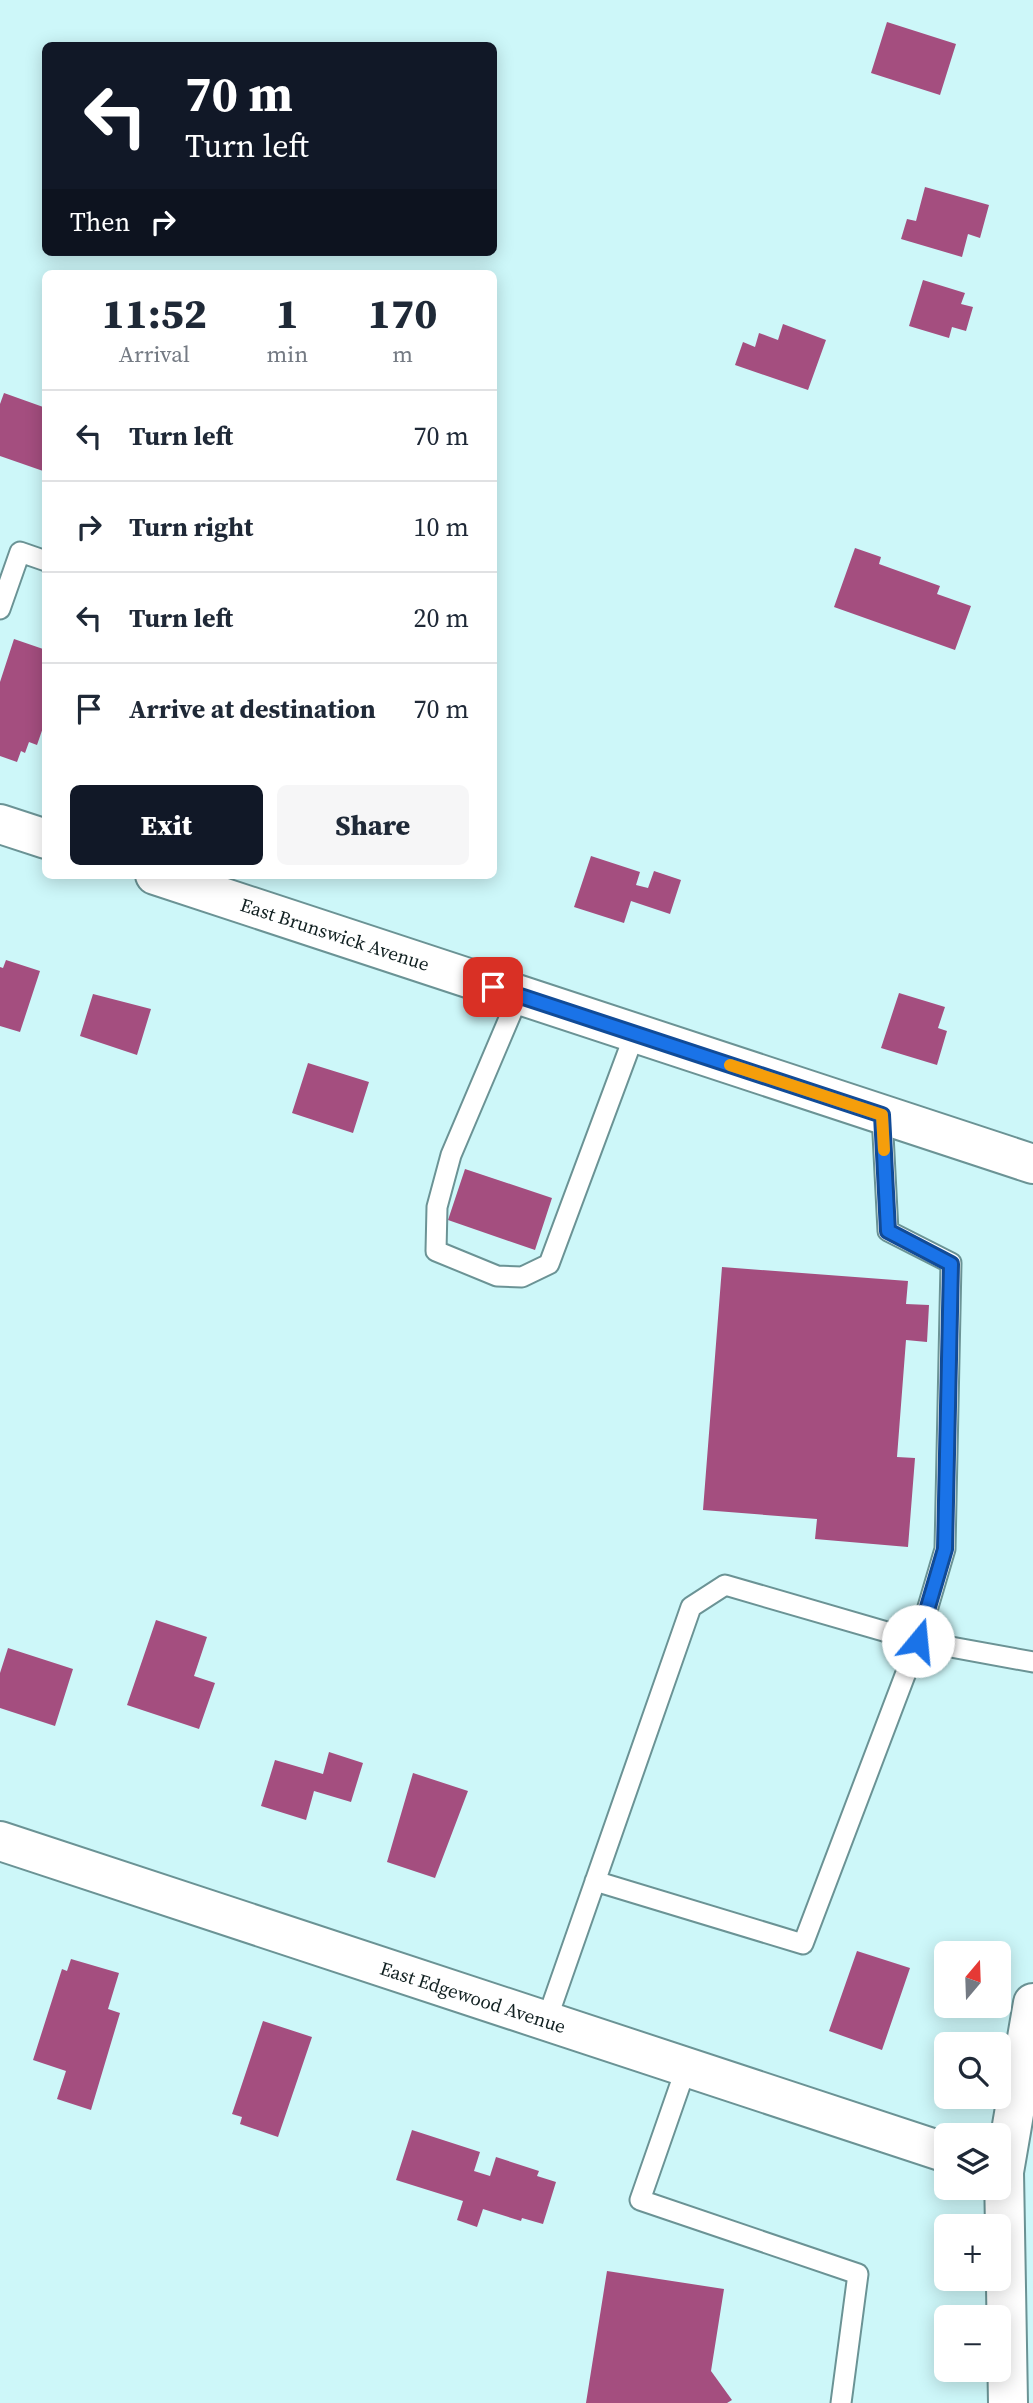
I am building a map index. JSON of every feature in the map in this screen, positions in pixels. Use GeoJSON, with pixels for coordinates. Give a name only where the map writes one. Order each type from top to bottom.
{"type":"FeatureCollection","features":[{"type":"Feature","properties":{"kind":"main road"},"geometry":{"type":"LineString","coordinates":[[0,824],[42,838]]}},
{"type":"Feature","properties":{"kind":"main road","name":"East Brunswick Avenue"},"geometry":{"type":"LineString","coordinates":[[167,879],[1033,1164]]}},
{"type":"Feature","properties":{"kind":"main road","name":"East Edgewood Avenue"},"geometry":{"type":"LineString","coordinates":[[0,1841],[934,2149]]}},
{"type":"Feature","properties":{"kind":"main road"},"geometry":{"type":"LineString","coordinates":[[1008,2403],[1012,2175],[1033,2003]]}},
{"type":"Feature","properties":{"kind":"main road"},"geometry":{"type":"LineString","coordinates":[[1030,2403],[1033,2386]]}},
{"type":"Feature","properties":{"kind":"lane"},"geometry":{"type":"LineString","coordinates":[[0,609],[20,552],[42,560]]}},
{"type":"Feature","properties":{"kind":"lane"},"geometry":{"type":"LineString","coordinates":[[519,995],[451,1155],[437,1207],[436,1251],[497,1276],[522,1277],[549,1264],[635,1033]]}},
{"type":"Feature","properties":{"kind":"lane"},"geometry":{"type":"LineString","coordinates":[[595,1881],[803,1944],[918,1641],[945,1549],[951,1264],[888,1231],[882,1115]]}},
{"type":"Feature","properties":{"kind":"lane"},"geometry":{"type":"LineString","coordinates":[[547,2022],[691,1607],[725,1585],[918,1641],[1033,1662]]}},
{"type":"Feature","properties":{"kind":"lane"},"geometry":{"type":"LineString","coordinates":[[686,2068],[640,2200],[858,2274],[841,2403]]}},
{"type":"Feature","properties":{"kind":"building"},"geometry":{"type":"Polygon","coordinates":[[[887,22],[956,44],[940,95],[871,73],[887,22]]]}},
{"type":"Feature","properties":{"kind":"building"},"geometry":{"type":"Polygon","coordinates":[[[925,187],[989,205],[980,238],[968,234],[962,257],[901,239],[907,219],[916,221],[925,187]]]}},
{"type":"Feature","properties":{"kind":"building"},"geometry":{"type":"Polygon","coordinates":[[[923,280],[965,293],[961,304],[973,307],[966,331],[952,327],[949,338],[909,326],[923,280]]]}},
{"type":"Feature","properties":{"kind":"building"},"geometry":{"type":"Polygon","coordinates":[[[783,324],[826,340],[808,390],[735,365],[743,342],[755,347],[759,333],[778,340],[783,324]]]}},
{"type":"Feature","properties":{"kind":"building"},"geometry":{"type":"Polygon","coordinates":[[[4,393],[42,407],[42,471],[0,456],[0,404],[4,393]]]}},
{"type":"Feature","properties":{"kind":"building"},"geometry":{"type":"Polygon","coordinates":[[[855,548],[881,557],[879,564],[940,586],[937,594],[971,606],[955,650],[834,607],[855,548]]]}},
{"type":"Feature","properties":{"kind":"building"},"geometry":{"type":"Polygon","coordinates":[[[14,639],[42,649],[42,731],[37,745],[29,742],[25,753],[21,751],[17,762],[0,756],[0,682],[14,639]]]}},
{"type":"Feature","properties":{"kind":"building"},"geometry":{"type":"Polygon","coordinates":[[[591,856],[640,872],[636,885],[648,888],[654,871],[681,880],[670,914],[631,901],[624,923],[574,907],[591,856]]]}},
{"type":"Feature","properties":{"kind":"building"},"geometry":{"type":"Polygon","coordinates":[[[6,960],[40,971],[20,1032],[0,1026],[0,967],[3,968],[6,960]]]}},
{"type":"Feature","properties":{"kind":"building"},"geometry":{"type":"Polygon","coordinates":[[[899,993],[945,1007],[938,1028],[947,1031],[937,1065],[881,1048],[899,993]]]}},
{"type":"Feature","properties":{"kind":"building"},"geometry":{"type":"Polygon","coordinates":[[[93,994],[151,1009],[137,1055],[80,1036],[93,994]]]}},
{"type":"Feature","properties":{"kind":"building"},"geometry":{"type":"Polygon","coordinates":[[[308,1063],[369,1082],[353,1133],[292,1113],[308,1063]]]}},
{"type":"Feature","properties":{"kind":"building"},"geometry":{"type":"Polygon","coordinates":[[[465,1169],[552,1198],[535,1250],[448,1220],[465,1169]]]}},
{"type":"Feature","properties":{"kind":"building"},"geometry":{"type":"Polygon","coordinates":[[[722,1267],[908,1281],[906,1304],[929,1305],[927,1342],[906,1340],[897,1457],[915,1458],[908,1547],[815,1539],[817,1519],[703,1510],[722,1267]]]}},
{"type":"Feature","properties":{"kind":"building"},"geometry":{"type":"Polygon","coordinates":[[[156,1620],[207,1637],[194,1676],[215,1683],[199,1729],[127,1705],[156,1620]]]}},
{"type":"Feature","properties":{"kind":"building"},"geometry":{"type":"Polygon","coordinates":[[[8,1648],[73,1669],[55,1726],[0,1708],[0,1673],[8,1648]]]}},
{"type":"Feature","properties":{"kind":"building"},"geometry":{"type":"Polygon","coordinates":[[[329,1752],[363,1763],[351,1802],[314,1791],[306,1820],[261,1806],[275,1760],[323,1774],[329,1752]]]}},
{"type":"Feature","properties":{"kind":"building"},"geometry":{"type":"Polygon","coordinates":[[[413,1773],[468,1791],[435,1878],[387,1862],[413,1773]]]}},
{"type":"Feature","properties":{"kind":"building"},"geometry":{"type":"Polygon","coordinates":[[[857,1951],[910,1968],[882,2050],[829,2031],[857,1951]]]}},
{"type":"Feature","properties":{"kind":"building"},"geometry":{"type":"Polygon","coordinates":[[[71,1959],[119,1973],[108,2009],[120,2013],[91,2110],[57,2099],[66,2071],[33,2060],[62,1969],[67,1971],[71,1959]]]}},
{"type":"Feature","properties":{"kind":"building"},"geometry":{"type":"Polygon","coordinates":[[[263,2021],[312,2037],[278,2137],[240,2124],[242,2117],[232,2114],[263,2021]]]}},
{"type":"Feature","properties":{"kind":"building"},"geometry":{"type":"Polygon","coordinates":[[[412,2130],[480,2152],[474,2171],[490,2176],[496,2157],[539,2171],[537,2176],[556,2182],[543,2224],[522,2218],[521,2221],[483,2209],[477,2227],[457,2220],[463,2201],[396,2180],[412,2130]]]}},
{"type":"Feature","properties":{"kind":"building"},"geometry":{"type":"Polygon","coordinates":[[[607,2271],[724,2289],[711,2371],[732,2400],[727,2403],[586,2403],[607,2271]]]}},
{"type":"Feature","properties":{"kind":"slow traffic"},"geometry":{"type":"LineString","coordinates":[[730,1065],[882,1115],[884,1150]]}},
{"type":"Feature","properties":{"kind":"route"},"geometry":{"type":"LineString","coordinates":[[493,987],[882,1115],[888,1231],[951,1264],[945,1549],[918,1641]]}}]}
